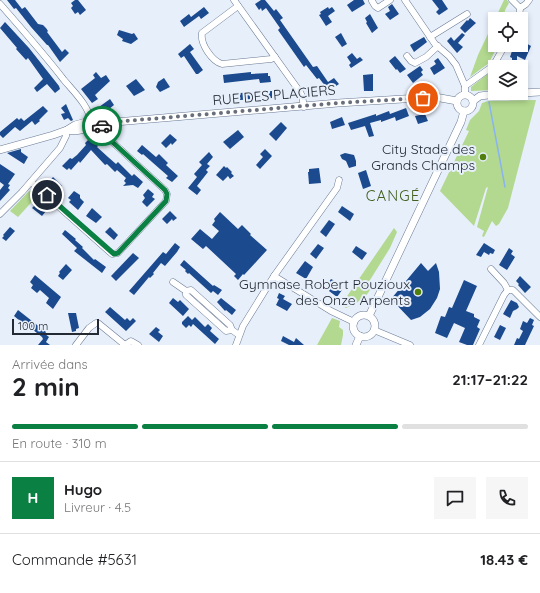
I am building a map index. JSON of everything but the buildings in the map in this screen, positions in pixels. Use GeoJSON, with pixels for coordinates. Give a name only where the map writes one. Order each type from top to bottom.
{"type":"FeatureCollection","features":[{"type":"Feature","properties":{"kind":"street"},"geometry":{"type":"LineString","coordinates":[[234,0],[300,92],[304,107]]}},
{"type":"Feature","properties":{"kind":"street"},"geometry":{"type":"LineString","coordinates":[[372,1],[378,8],[390,0]]}},
{"type":"Feature","properties":{"kind":"street"},"geometry":{"type":"LineString","coordinates":[[405,0],[430,37],[453,60],[459,70],[465,86],[465,95]]}},
{"type":"Feature","properties":{"kind":"street"},"geometry":{"type":"LineString","coordinates":[[512,0],[520,8]]}},
{"type":"Feature","properties":{"kind":"street"},"geometry":{"type":"LineString","coordinates":[[520,8],[529,0]]}},
{"type":"Feature","properties":{"kind":"street"},"geometry":{"type":"LineString","coordinates":[[0,4],[42,51],[83,103],[90,115],[92,124]]}},
{"type":"Feature","properties":{"kind":"street"},"geometry":{"type":"LineString","coordinates":[[238,6],[202,33],[203,44],[215,61],[222,64],[271,59],[275,57]]}},
{"type":"Feature","properties":{"kind":"street"},"geometry":{"type":"LineString","coordinates":[[520,8],[520,12]]}},
{"type":"Feature","properties":{"kind":"street"},"geometry":{"type":"LineString","coordinates":[[430,37],[467,14]]}},
{"type":"Feature","properties":{"kind":"street"},"geometry":{"type":"LineString","coordinates":[[407,56],[415,63],[426,57],[438,46]]}},
{"type":"Feature","properties":{"kind":"street"},"geometry":{"type":"LineString","coordinates":[[465,86],[494,66],[502,52]]}},
{"type":"Feature","properties":{"kind":"street"},"geometry":{"type":"LineString","coordinates":[[464,111],[471,108],[473,100],[480,96],[540,92]]}},
{"type":"Feature","properties":{"kind":"street"},"geometry":{"type":"LineString","coordinates":[[464,111],[459,108],[457,101],[465,95],[470,96],[473,100]]}},
{"type":"Feature","properties":{"kind":"street","name":"RUE DES PLACIERS"},"geometry":{"type":"LineString","coordinates":[[0,150],[67,130],[71,126],[86,122],[92,124],[338,103],[435,97],[457,101]]}},
{"type":"Feature","properties":{"kind":"street"},"geometry":{"type":"LineString","coordinates":[[369,316],[461,122],[464,111]]}},
{"type":"Feature","properties":{"kind":"street"},"geometry":{"type":"LineString","coordinates":[[32,182],[112,254],[118,253],[166,201],[167,194],[165,190],[108,138],[104,132],[102,123]]}},
{"type":"Feature","properties":{"kind":"street"},"geometry":{"type":"LineString","coordinates":[[0,214],[32,182],[63,143],[67,130]]}},
{"type":"Feature","properties":{"kind":"street"},"geometry":{"type":"LineString","coordinates":[[236,345],[243,326],[274,276],[337,188],[339,180]]}},
{"type":"Feature","properties":{"kind":"street"},"geometry":{"type":"LineString","coordinates":[[491,269],[504,283],[508,290]]}},
{"type":"Feature","properties":{"kind":"street"},"geometry":{"type":"LineString","coordinates":[[274,276],[331,311],[354,322]]}},
{"type":"Feature","properties":{"kind":"street"},"geometry":{"type":"LineString","coordinates":[[173,282],[186,291],[191,290],[239,335]]}},
{"type":"Feature","properties":{"kind":"street"},"geometry":{"type":"LineString","coordinates":[[508,290],[513,290],[540,317]]}},
{"type":"Feature","properties":{"kind":"street"},"geometry":{"type":"LineString","coordinates":[[480,345],[504,295],[508,290]]}},
{"type":"Feature","properties":{"kind":"street"},"geometry":{"type":"LineString","coordinates":[[360,336],[354,330],[354,322],[360,316],[369,316]]}},
{"type":"Feature","properties":{"kind":"street"},"geometry":{"type":"LineString","coordinates":[[360,336],[369,335],[374,330],[374,322],[369,316]]}},
{"type":"Feature","properties":{"kind":"street"},"geometry":{"type":"LineString","coordinates":[[76,345],[89,328],[96,323],[98,323],[125,345],[131,341],[138,345]]}},
{"type":"Feature","properties":{"kind":"street"},"geometry":{"type":"LineString","coordinates":[[374,330],[410,345]]}},
{"type":"Feature","properties":{"kind":"street"},"geometry":{"type":"LineString","coordinates":[[356,345],[360,336]]}},
{"type":"Feature","properties":{"kind":"green space"},"geometry":{"type":"Polygon","coordinates":[[[504,0],[507,0],[509,3],[505,12],[498,12],[504,0]]]}},
{"type":"Feature","properties":{"kind":"green space"},"geometry":{"type":"Polygon","coordinates":[[[488,34],[488,52],[494,52],[490,60],[488,60],[488,64],[470,77],[488,34]]]}},
{"type":"Feature","properties":{"kind":"green space"},"geometry":{"type":"Polygon","coordinates":[[[488,74],[488,90],[471,91],[471,87],[488,74]]]}},
{"type":"Feature","properties":{"kind":"green space"},"geometry":{"type":"Polygon","coordinates":[[[536,100],[508,208],[499,224],[496,226],[492,221],[484,237],[482,236],[484,231],[477,227],[488,187],[486,188],[474,226],[440,191],[469,131],[466,130],[470,120],[479,111],[482,103],[488,101],[536,100]]]}},
{"type":"Feature","properties":{"kind":"green space"},"geometry":{"type":"Polygon","coordinates":[[[36,190],[40,193],[18,217],[10,211],[29,191],[36,190]]]}},
{"type":"Feature","properties":{"kind":"green space"},"geometry":{"type":"Polygon","coordinates":[[[394,228],[397,232],[390,248],[370,280],[371,285],[368,294],[360,301],[346,308],[341,305],[394,228]]]}},
{"type":"Feature","properties":{"kind":"green space"},"geometry":{"type":"Polygon","coordinates":[[[332,318],[340,321],[339,327],[343,330],[341,345],[317,345],[332,318]]]}},
{"type":"Feature","properties":{"kind":"waterway"},"geometry":{"type":"LineString","coordinates":[[489,102],[505,187]]}},
{"type":"Feature","properties":{"kind":"way so far"},"geometry":{"type":"LineString","coordinates":[[102,126],[102,123],[338,103],[423,98]]}},
{"type":"Feature","properties":{"kind":"place","name":"City Stade des Grands Champs"},"geometry":{"type":"Point","coordinates":[483,157]}},
{"type":"Feature","properties":{"kind":"place","name":"Gymnase Robert Pouzioux des Onze Arpents"},"geometry":{"type":"Point","coordinates":[418,292]}},
{"type":"Feature","properties":{"kind":"district","name":"CANGÉ"},"geometry":{"type":"Point","coordinates":[393,196]}},
{"type":"Feature","properties":{"kind":"route"},"geometry":{"type":"LineString","coordinates":[[47,195],[112,254],[118,253],[166,201],[167,194],[165,190],[108,138],[102,126]]}}]}
